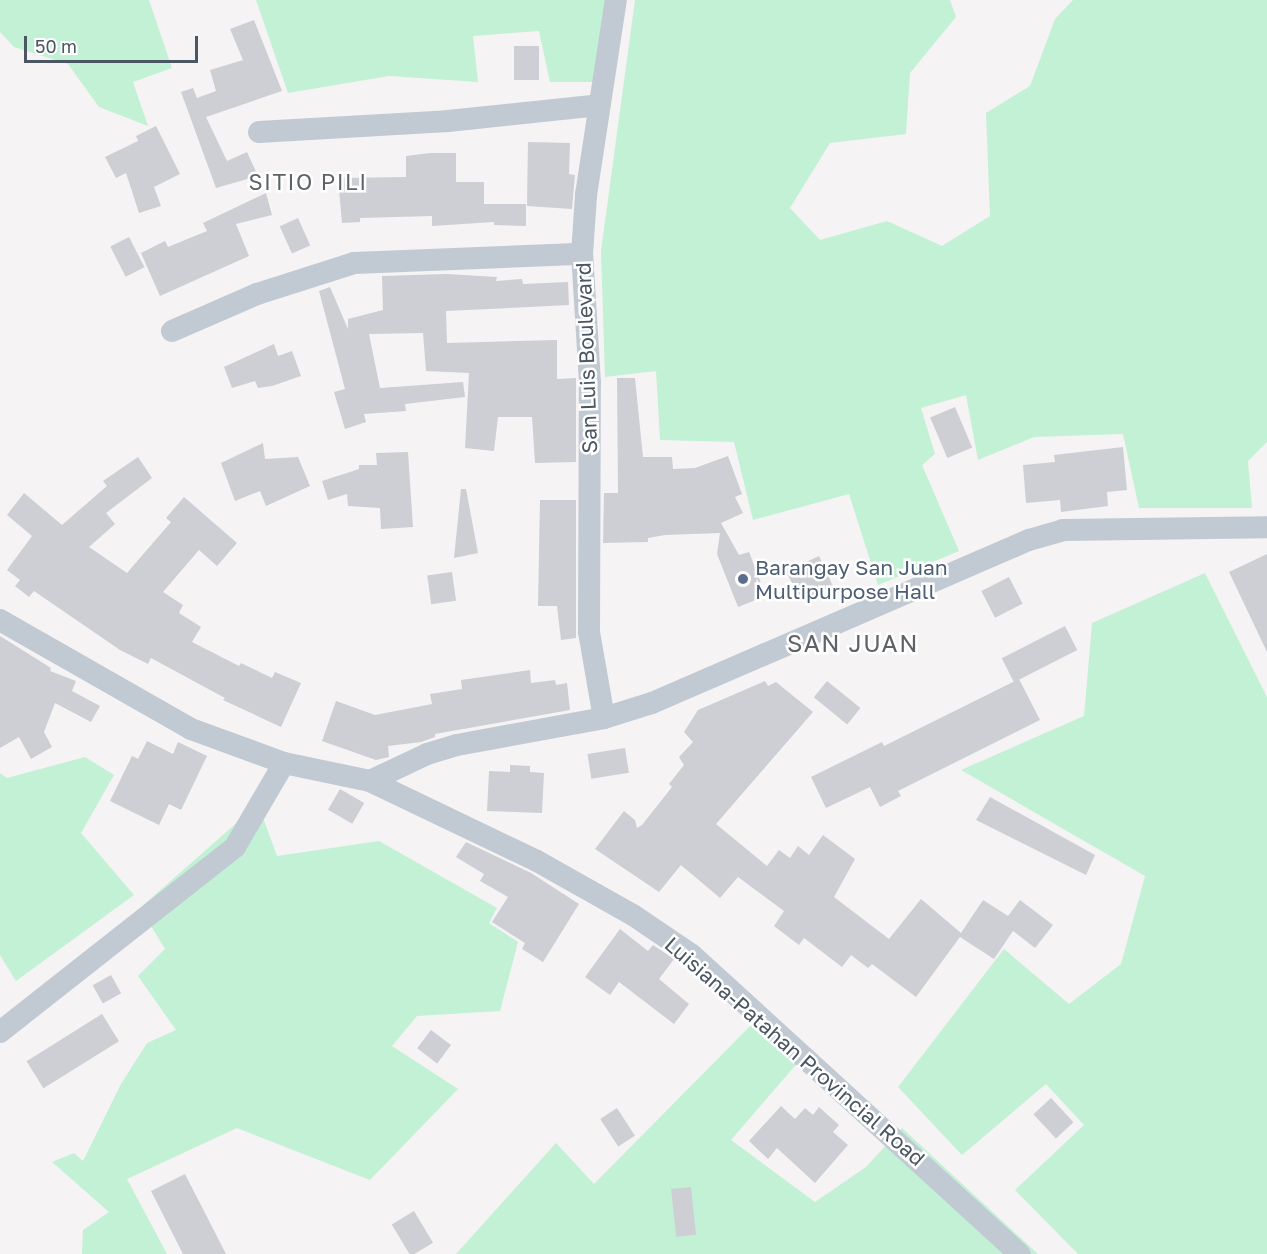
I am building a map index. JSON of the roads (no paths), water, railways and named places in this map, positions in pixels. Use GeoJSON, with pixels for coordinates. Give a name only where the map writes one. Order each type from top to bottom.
{"type":"FeatureCollection","features":[{"type":"Feature","properties":{"kind":"street","name":"San Luis Boulevard"},"geometry":{"type":"LineString","coordinates":[[604,718],[589,632],[590,383],[582,254],[599,105],[616,0]]}},
{"type":"Feature","properties":{"kind":"street"},"geometry":{"type":"LineString","coordinates":[[259,132],[448,121],[599,105]]}},
{"type":"Feature","properties":{"kind":"street"},"geometry":{"type":"LineString","coordinates":[[172,331],[279,286],[354,263],[582,254]]}},
{"type":"Feature","properties":{"kind":"street"},"geometry":{"type":"LineString","coordinates":[[370,781],[447,748],[511,732],[604,718],[652,703],[1029,540],[1063,530],[1267,527]]}},
{"type":"Feature","properties":{"kind":"street","name":"Luisiana-Patahan Provincial Road"},"geometry":{"type":"LineString","coordinates":[[0,620],[191,729],[284,763],[370,781],[537,861],[633,915],[692,955],[1020,1254]]}},
{"type":"Feature","properties":{"kind":"street"},"geometry":{"type":"LineString","coordinates":[[0,1032],[235,847],[284,763]]}},
{"type":"Feature","properties":{"kind":"place","name":"Barangay San Juan Multipurpose Hall"},"geometry":{"type":"Point","coordinates":[743,579]}},
{"type":"Feature","properties":{"kind":"district","name":"SITIO PILI"},"geometry":{"type":"Point","coordinates":[308,182]}},
{"type":"Feature","properties":{"kind":"district","name":"SAN JUAN"},"geometry":{"type":"Point","coordinates":[853,643]}}]}
